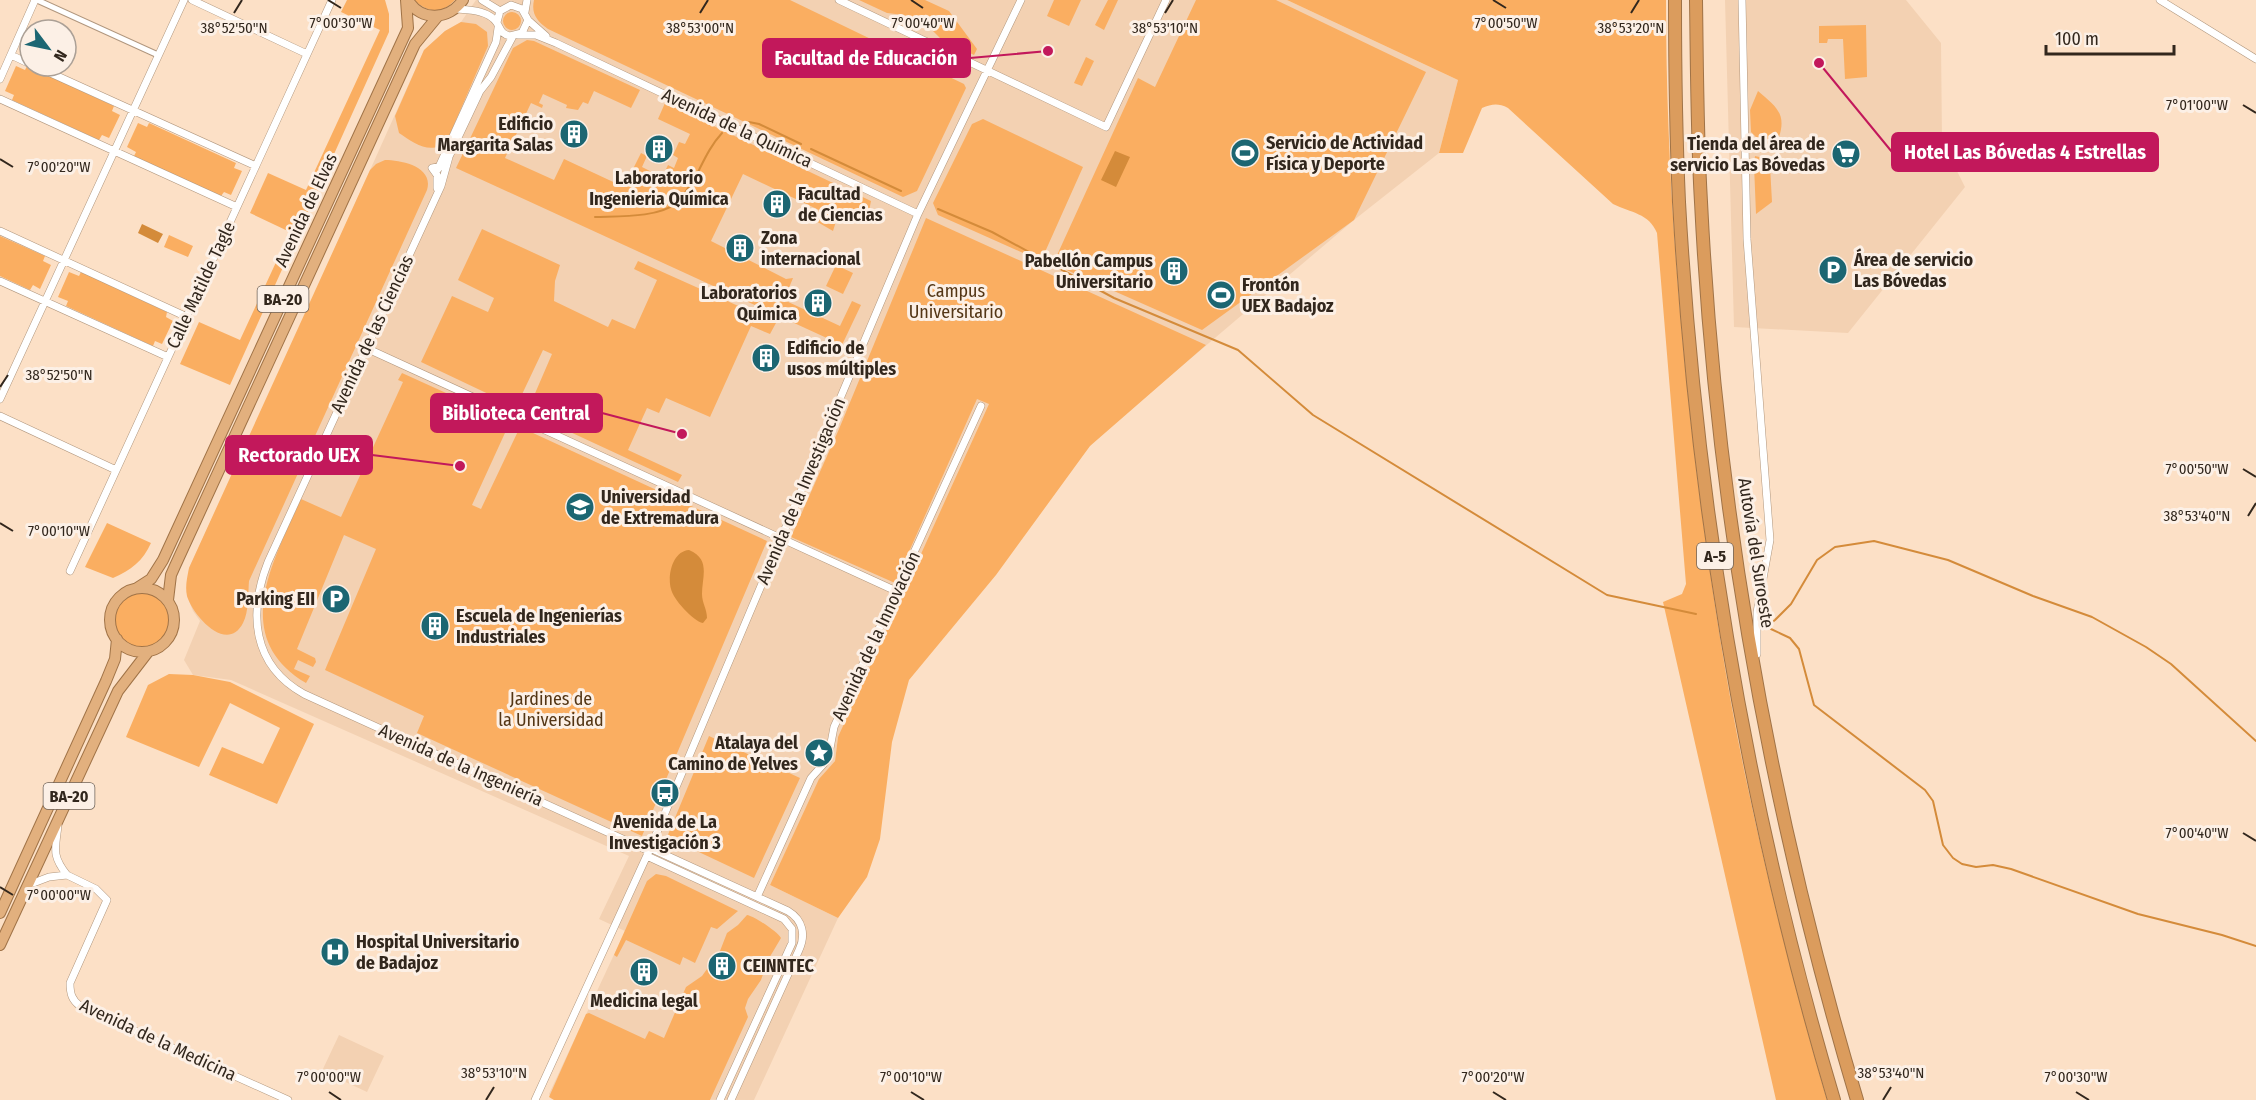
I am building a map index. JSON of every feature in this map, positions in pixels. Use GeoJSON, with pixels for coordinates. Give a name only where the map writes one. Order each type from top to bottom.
{"type":"FeatureCollection","features":[{"type":"Feature","properties":{"kind":"highway","name":"BA-20"},"geometry":{"type":"LineString","coordinates":[[407,0],[418,12],[428,16],[438,16],[459,4]]}},
{"type":"Feature","properties":{"kind":"highway","name":"Avenida de Elvas"},"geometry":{"type":"LineString","coordinates":[[137,588],[151,579],[163,560],[408,28],[407,0]]}},
{"type":"Feature","properties":{"kind":"highway","name":"A-5"},"geometry":{"type":"LineString","coordinates":[[1675,0],[1679,188],[1685,288],[1703,466],[1714,547],[1734,675],[1764,829],[1804,993],[1834,1100]]}},
{"type":"Feature","properties":{"kind":"highway","name":"Autovía del Suroeste"},"geometry":{"type":"LineString","coordinates":[[1696,0],[1701,202],[1709,313],[1725,471],[1756,675],[1774,769],[1803,904],[1857,1100]]}},
{"type":"Feature","properties":{"kind":"highway","name":"Avenida de Elvas"},"geometry":{"type":"LineString","coordinates":[[168,600],[171,574],[358,167],[415,44],[438,16]]}},
{"type":"Feature","properties":{"kind":"highway","name":"BA-20"},"geometry":{"type":"LineString","coordinates":[[0,913],[116,659],[117,639],[111,628],[110,620],[113,606],[121,596],[137,588]]}},
{"type":"Feature","properties":{"kind":"highway"},"geometry":{"type":"LineString","coordinates":[[137,588],[154,590],[168,600]]}},
{"type":"Feature","properties":{"kind":"highway","name":"BA-20"},"geometry":{"type":"LineString","coordinates":[[0,945],[118,691],[148,651],[162,645],[172,631],[174,614],[168,600]]}},
{"type":"Feature","properties":{"kind":"highway"},"geometry":{"type":"LineString","coordinates":[[117,639],[132,650],[148,651]]}},
{"type":"Feature","properties":{"kind":"street"},"geometry":{"type":"LineString","coordinates":[[0,78],[36,0],[158,55]]}},
{"type":"Feature","properties":{"kind":"street"},"geometry":{"type":"LineString","coordinates":[[0,399],[184,0]]}},
{"type":"Feature","properties":{"kind":"street"},"geometry":{"type":"LineString","coordinates":[[192,0],[307,54]]}},
{"type":"Feature","properties":{"kind":"street","name":"Calle Matilde Tagle"},"geometry":{"type":"LineString","coordinates":[[70,571],[332,0]]}},
{"type":"Feature","properties":{"kind":"street"},"geometry":{"type":"LineString","coordinates":[[482,0],[500,11]]}},
{"type":"Feature","properties":{"kind":"street"},"geometry":{"type":"LineString","coordinates":[[525,12],[527,0]]}},
{"type":"Feature","properties":{"kind":"street"},"geometry":{"type":"LineString","coordinates":[[839,0],[1106,127],[1166,0]]}},
{"type":"Feature","properties":{"kind":"street","name":"Avenida de la Investigación"},"geometry":{"type":"LineString","coordinates":[[535,1100],[649,852],[918,214],[1021,0]]}},
{"type":"Feature","properties":{"kind":"street"},"geometry":{"type":"LineString","coordinates":[[1742,0],[1749,268],[1770,540],[1757,612],[1756,675]]}},
{"type":"Feature","properties":{"kind":"street"},"geometry":{"type":"LineString","coordinates":[[2160,0],[2256,59]]}},
{"type":"Feature","properties":{"kind":"street"},"geometry":{"type":"LineString","coordinates":[[459,4],[486,14],[506,35],[516,36]]}},
{"type":"Feature","properties":{"kind":"street"},"geometry":{"type":"LineString","coordinates":[[436,170],[443,166],[449,157],[480,91],[516,36],[525,29],[528,20],[525,12],[511,5],[500,11],[497,25]]}},
{"type":"Feature","properties":{"kind":"street","name":"Avenida de la Química"},"geometry":{"type":"LineString","coordinates":[[528,20],[556,43]]}},
{"type":"Feature","properties":{"kind":"street","name":"Avenida de las Ciencias"},"geometry":{"type":"LineString","coordinates":[[435,196],[436,170],[496,42],[497,25]]}},
{"type":"Feature","properties":{"kind":"street","name":"Avenida de la Química"},"geometry":{"type":"LineString","coordinates":[[516,36],[536,35],[556,43],[918,214]]}},
{"type":"Feature","properties":{"kind":"street"},"geometry":{"type":"LineString","coordinates":[[11,55],[18,58]]}},
{"type":"Feature","properties":{"kind":"street"},"geometry":{"type":"LineString","coordinates":[[62,78],[256,166]]}},
{"type":"Feature","properties":{"kind":"street"},"geometry":{"type":"LineString","coordinates":[[0,99],[237,207]]}},
{"type":"Feature","properties":{"kind":"street","name":"Avenida de las Ciencias"},"geometry":{"type":"LineString","coordinates":[[276,673],[262,649],[257,627],[257,600],[261,580],[435,196],[446,171],[449,157]]}},
{"type":"Feature","properties":{"kind":"street"},"geometry":{"type":"LineString","coordinates":[[0,231],[187,316]]}},
{"type":"Feature","properties":{"kind":"street"},"geometry":{"type":"LineString","coordinates":[[0,281],[168,357]]}},
{"type":"Feature","properties":{"kind":"street"},"geometry":{"type":"LineString","coordinates":[[366,348],[896,591]]}},
{"type":"Feature","properties":{"kind":"street","name":"Avenida de la Innovación"},"geometry":{"type":"LineString","coordinates":[[757,897],[811,778],[830,754],[834,727],[981,406]]}},
{"type":"Feature","properties":{"kind":"street"},"geometry":{"type":"LineString","coordinates":[[0,416],[116,470]]}},
{"type":"Feature","properties":{"kind":"street","name":"Avenida de la Ingeniería"},"geometry":{"type":"LineString","coordinates":[[276,673],[289,685],[304,694],[649,852]]}},
{"type":"Feature","properties":{"kind":"street"},"geometry":{"type":"LineString","coordinates":[[60,817],[54,854],[56,861],[67,875]]}},
{"type":"Feature","properties":{"kind":"street"},"geometry":{"type":"LineString","coordinates":[[649,852],[794,915],[801,927],[802,940],[731,1100]]}},
{"type":"Feature","properties":{"kind":"street"},"geometry":{"type":"LineString","coordinates":[[649,852],[784,919],[792,929],[792,943],[720,1100]]}},
{"type":"Feature","properties":{"kind":"street"},"geometry":{"type":"LineString","coordinates":[[28,885],[49,877],[67,875]]}},
{"type":"Feature","properties":{"kind":"street","name":"Avenida de la Medicina"},"geometry":{"type":"LineString","coordinates":[[67,875],[96,889],[107,900],[70,983],[70,992],[74,1001],[80,1006],[288,1100]]}},
{"type":"Feature","properties":{"kind":"shaded area","name":"Universidad de Extremadura"},"geometry":{"type":"Polygon","coordinates":[[[476,0],[1287,0],[1458,80],[1439,153],[1354,220],[1096,439],[838,737],[835,761],[823,775],[770,885],[838,918],[754,1100],[552,1099],[549,1094],[625,931],[599,919],[629,856],[231,680],[193,675],[184,660],[200,621],[187,596],[189,568],[424,50],[445,31],[461,22],[476,0]]]}},
{"type":"Feature","properties":{"kind":"shaded area"},"geometry":{"type":"Polygon","coordinates":[[[1725,0],[1906,0],[1941,43],[1942,141],[1965,187],[1848,333],[1734,327],[1725,0]]]}},
{"type":"Feature","properties":{"kind":"shaded area"},"geometry":{"type":"Polygon","coordinates":[[[1115,151],[1130,157],[1116,187],[1101,180],[1115,151]]]}},
{"type":"Feature","properties":{"kind":"shaded area"},"geometry":{"type":"Polygon","coordinates":[[[142,224],[163,234],[158,243],[138,233],[142,224]]]}},
{"type":"Feature","properties":{"kind":"shaded area"},"geometry":{"type":"Polygon","coordinates":[[[689,550],[696,554],[703,563],[702,597],[707,618],[703,623],[684,609],[671,589],[672,565],[683,551],[689,550]]]}},
{"type":"Feature","properties":{"kind":"shaded area"},"geometry":{"type":"Polygon","coordinates":[[[339,1035],[384,1056],[367,1092],[322,1071],[339,1035]]]}},
{"type":"Feature","properties":{"kind":"green space"},"geometry":{"type":"Polygon","coordinates":[[[347,0],[385,0],[389,14],[389,32],[230,385],[180,364],[199,322],[240,340],[290,232],[250,213],[268,173],[306,190],[380,30],[341,12],[347,0]]]}},
{"type":"Feature","properties":{"kind":"green space"},"geometry":{"type":"Polygon","coordinates":[[[413,0],[455,0],[444,8],[434,10],[413,0]]]}},
{"type":"Feature","properties":{"kind":"green space"},"geometry":{"type":"Polygon","coordinates":[[[534,0],[790,0],[964,84],[966,88],[917,191],[903,197],[548,29],[536,17],[533,9],[534,0]]]}},
{"type":"Feature","properties":{"kind":"green space"},"geometry":{"type":"Polygon","coordinates":[[[859,0],[925,0],[949,11],[977,49],[974,55],[941,39],[928,26],[904,15],[887,13],[859,0]]]}},
{"type":"Feature","properties":{"kind":"green space"},"geometry":{"type":"Polygon","coordinates":[[[1054,0],[1081,0],[1069,26],[1047,16],[1054,0]]]}},
{"type":"Feature","properties":{"kind":"green space"},"geometry":{"type":"Polygon","coordinates":[[[1108,0],[1118,0],[1104,30],[1095,25],[1108,0]]]}},
{"type":"Feature","properties":{"kind":"green space","name":"Servicio de Actividad Física y Deporte"},"geometry":{"type":"Polygon","coordinates":[[[1196,0],[1276,0],[1426,72],[1354,220],[1202,330],[1053,264],[1138,78],[1155,87],[1196,0]]]}},
{"type":"Feature","properties":{"kind":"green space"},"geometry":{"type":"Polygon","coordinates":[[[1287,0],[1666,0],[1668,119],[1679,298],[1697,475],[1713,590],[1731,704],[1746,779],[1794,980],[1827,1100],[1776,1100],[1663,602],[1682,594],[1686,584],[1657,233],[1654,226],[1639,214],[1613,204],[1504,106],[1495,105],[1482,108],[1463,153],[1439,153],[1458,80],[1287,0]]]}},
{"type":"Feature","properties":{"kind":"green space"},"geometry":{"type":"Polygon","coordinates":[[[512,12],[518,15],[521,21],[518,27],[512,30],[506,27],[503,21],[506,15],[512,12]]]}},
{"type":"Feature","properties":{"kind":"green space"},"geometry":{"type":"Polygon","coordinates":[[[461,22],[476,24],[487,32],[488,46],[447,141],[429,148],[399,133],[395,116],[424,50],[445,31],[461,22]]]}},
{"type":"Feature","properties":{"kind":"green space"},"geometry":{"type":"Polygon","coordinates":[[[1866,25],[1867,77],[1845,79],[1843,39],[1828,39],[1827,43],[1819,43],[1819,26],[1866,25]]]}},
{"type":"Feature","properties":{"kind":"green space","name":"Campus Universitario"},"geometry":{"type":"Polygon","coordinates":[[[527,40],[534,41],[640,90],[631,108],[594,91],[588,104],[583,102],[578,110],[566,108],[567,105],[543,94],[539,103],[543,105],[542,108],[531,103],[505,158],[554,180],[564,159],[624,187],[641,153],[647,156],[642,167],[662,177],[668,165],[674,168],[678,158],[673,155],[679,142],[685,144],[690,134],[658,119],[665,103],[871,201],[867,221],[850,210],[847,213],[839,212],[833,231],[814,220],[819,210],[743,174],[711,241],[786,279],[793,278],[784,300],[840,326],[852,301],[861,305],[842,345],[456,168],[513,48],[527,40]]]}},
{"type":"Feature","properties":{"kind":"green space"},"geometry":{"type":"Polygon","coordinates":[[[1086,57],[1094,61],[1082,86],[1074,83],[1086,57]]]}},
{"type":"Feature","properties":{"kind":"green space"},"geometry":{"type":"Polygon","coordinates":[[[16,66],[18,67],[18,78],[53,78],[114,106],[112,111],[120,115],[109,138],[102,135],[99,140],[12,100],[14,95],[5,91],[16,66]]]}},
{"type":"Feature","properties":{"kind":"green space"},"geometry":{"type":"Polygon","coordinates":[[[1758,91],[1774,106],[1780,116],[1779,137],[1768,142],[1758,139],[1751,132],[1750,110],[1758,91]]]}},
{"type":"Feature","properties":{"kind":"green space","name":"Campus Universitario"},"geometry":{"type":"Polygon","coordinates":[[[983,119],[1083,167],[1041,261],[938,215],[933,203],[972,124],[983,119]]]}},
{"type":"Feature","properties":{"kind":"green space"},"geometry":{"type":"Polygon","coordinates":[[[138,123],[147,127],[149,123],[236,163],[234,168],[242,171],[231,195],[224,192],[221,196],[134,156],[136,152],[127,147],[138,123]]]}},
{"type":"Feature","properties":{"kind":"green space"},"geometry":{"type":"Polygon","coordinates":[[[1755,156],[1764,158],[1770,166],[1772,202],[1756,214],[1754,165],[1755,156]]]}},
{"type":"Feature","properties":{"kind":"green space"},"geometry":{"type":"Polygon","coordinates":[[[385,160],[408,163],[421,170],[428,182],[427,190],[249,581],[245,619],[236,632],[228,635],[220,633],[203,622],[190,604],[186,589],[189,568],[370,170],[385,160]]]}},
{"type":"Feature","properties":{"kind":"green space"},"geometry":{"type":"Polygon","coordinates":[[[926,218],[1206,345],[1090,446],[996,575],[909,680],[892,742],[880,839],[867,877],[838,918],[770,885],[819,779],[835,761],[838,737],[989,404],[977,399],[895,583],[791,537],[839,429],[926,218]]]}},
{"type":"Feature","properties":{"kind":"green space"},"geometry":{"type":"Polygon","coordinates":[[[482,229],[560,265],[555,281],[554,301],[608,327],[612,319],[635,329],[657,280],[634,269],[638,261],[776,323],[770,334],[751,326],[710,417],[666,398],[659,413],[647,408],[628,450],[682,475],[678,482],[527,412],[552,354],[543,350],[516,407],[421,362],[452,296],[488,312],[494,298],[458,280],[482,229]]]}},
{"type":"Feature","properties":{"kind":"green space"},"geometry":{"type":"Polygon","coordinates":[[[169,235],[193,246],[188,257],[164,247],[169,235]]]}},
{"type":"Feature","properties":{"kind":"green space"},"geometry":{"type":"Polygon","coordinates":[[[0,236],[45,256],[43,261],[51,265],[40,289],[33,285],[30,290],[0,276],[0,236]]]}},
{"type":"Feature","properties":{"kind":"green space"},"geometry":{"type":"Polygon","coordinates":[[[836,265],[853,273],[843,294],[826,286],[836,265]]]}},
{"type":"Feature","properties":{"kind":"green space"},"geometry":{"type":"Polygon","coordinates":[[[69,272],[79,276],[81,272],[167,312],[166,317],[173,321],[162,344],[155,341],[153,346],[66,306],[68,301],[58,297],[69,272]]]}},
{"type":"Feature","properties":{"kind":"green space","name":"Jardines de la Universidad"},"geometry":{"type":"Polygon","coordinates":[[[402,373],[510,422],[472,505],[481,509],[520,427],[767,541],[642,836],[417,733],[424,716],[325,670],[376,549],[344,535],[297,649],[315,658],[316,662],[313,667],[298,660],[294,669],[310,676],[306,683],[283,664],[269,644],[263,621],[264,597],[279,548],[301,499],[341,517],[403,382],[398,380],[402,373]]]}},
{"type":"Feature","properties":{"kind":"green space"},"geometry":{"type":"Polygon","coordinates":[[[107,523],[151,543],[136,564],[113,578],[85,567],[107,523]]]}},
{"type":"Feature","properties":{"kind":"green space"},"geometry":{"type":"Polygon","coordinates":[[[142,593],[161,601],[169,620],[161,639],[142,647],[123,639],[115,620],[123,601],[142,593]]]}},
{"type":"Feature","properties":{"kind":"green space"},"geometry":{"type":"Polygon","coordinates":[[[169,674],[193,675],[230,682],[314,724],[277,804],[209,775],[222,747],[263,764],[280,728],[230,703],[199,767],[126,737],[148,685],[169,674]]]}},
{"type":"Feature","properties":{"kind":"green space"},"geometry":{"type":"Polygon","coordinates":[[[709,736],[800,778],[754,878],[667,837],[709,736]]]}},
{"type":"Feature","properties":{"kind":"green space"},"geometry":{"type":"Polygon","coordinates":[[[656,874],[666,876],[738,911],[717,929],[711,927],[695,963],[683,957],[680,965],[626,940],[617,957],[614,955],[647,881],[656,874]]]}},
{"type":"Feature","properties":{"kind":"green space"},"geometry":{"type":"Polygon","coordinates":[[[747,915],[766,925],[781,938],[768,960],[761,980],[748,999],[745,1008],[748,1017],[710,1100],[554,1100],[549,1097],[586,1014],[589,1013],[645,1039],[649,1031],[664,1038],[686,987],[702,976],[720,951],[727,933],[747,915]]]}},
{"type":"Feature","properties":{"kind":"waterway"},"geometry":{"type":"LineString","coordinates":[[749,122],[759,124],[801,144]]}},
{"type":"Feature","properties":{"kind":"waterway"},"geometry":{"type":"LineString","coordinates":[[595,217],[649,214],[669,208],[688,188],[711,147],[722,133]]}},
{"type":"Feature","properties":{"kind":"waterway"},"geometry":{"type":"LineString","coordinates":[[811,149],[901,191]]}},
{"type":"Feature","properties":{"kind":"waterway"},"geometry":{"type":"LineString","coordinates":[[938,209],[992,232],[1114,298],[1238,350],[1313,415],[1607,595],[1696,614]]}},
{"type":"Feature","properties":{"kind":"waterway"},"geometry":{"type":"LineString","coordinates":[[1765,628],[1791,604],[1817,560],[1835,547],[1874,541],[1948,560],[2033,596],[2092,617],[2146,647],[2171,664],[2256,741]]}},
{"type":"Feature","properties":{"kind":"waterway"},"geometry":{"type":"LineString","coordinates":[[1771,629],[1790,638],[1799,649],[1814,705],[1925,790],[1933,801],[1943,845],[1953,858],[1962,864],[1976,867],[1993,865],[2011,869],[2138,914],[2256,946]]}},
{"type":"Feature","properties":{"kind":"place","name":"Facultad de Educación"},"geometry":{"type":"Point","coordinates":[1048,51]}},
{"type":"Feature","properties":{"kind":"place","name":"Hotel Las Bóvedas 4 Estrellas"},"geometry":{"type":"Point","coordinates":[1819,63]}},
{"type":"Feature","properties":{"kind":"place","name":"Edificio Margarita Salas"},"geometry":{"type":"Point","coordinates":[574,134]}},
{"type":"Feature","properties":{"kind":"place","name":"Laboratorio Ingenieria Química"},"geometry":{"type":"Point","coordinates":[659,149]}},
{"type":"Feature","properties":{"kind":"place","name":"Servicio de Actividad Física y Deporte"},"geometry":{"type":"Point","coordinates":[1245,153]}},
{"type":"Feature","properties":{"kind":"place","name":"Tienda del área de servicio Las Bóvedas"},"geometry":{"type":"Point","coordinates":[1846,154]}},
{"type":"Feature","properties":{"kind":"place","name":"Facultad de Ciencias"},"geometry":{"type":"Point","coordinates":[777,204]}},
{"type":"Feature","properties":{"kind":"place","name":"Zona internacional"},"geometry":{"type":"Point","coordinates":[740,248]}},
{"type":"Feature","properties":{"kind":"place","name":"Área de servicio Las Bóvedas"},"geometry":{"type":"Point","coordinates":[1833,270]}},
{"type":"Feature","properties":{"kind":"place","name":"Pabellón Campus Universitario"},"geometry":{"type":"Point","coordinates":[1174,271]}},
{"type":"Feature","properties":{"kind":"place","name":"Frontón UEX Badajoz"},"geometry":{"type":"Point","coordinates":[1221,295]}},
{"type":"Feature","properties":{"kind":"place","name":"Laboratorios Química"},"geometry":{"type":"Point","coordinates":[818,303]}},
{"type":"Feature","properties":{"kind":"place","name":"Edificio de usos múltiples"},"geometry":{"type":"Point","coordinates":[766,358]}},
{"type":"Feature","properties":{"kind":"place","name":"Biblioteca Central"},"geometry":{"type":"Point","coordinates":[682,434]}},
{"type":"Feature","properties":{"kind":"place","name":"Rectorado UEX"},"geometry":{"type":"Point","coordinates":[460,466]}},
{"type":"Feature","properties":{"kind":"place","name":"Universidad de Extremadura"},"geometry":{"type":"Point","coordinates":[580,507]}},
{"type":"Feature","properties":{"kind":"place","name":"Parking EII"},"geometry":{"type":"Point","coordinates":[336,599]}},
{"type":"Feature","properties":{"kind":"place","name":"Escuela de Ingenierías Industriales"},"geometry":{"type":"Point","coordinates":[435,626]}},
{"type":"Feature","properties":{"kind":"place","name":"Atalaya del Camino de Yelves"},"geometry":{"type":"Point","coordinates":[819,753]}},
{"type":"Feature","properties":{"kind":"place","name":"Avenida de La Investigación 3"},"geometry":{"type":"Point","coordinates":[665,793]}},
{"type":"Feature","properties":{"kind":"place","name":"Hospital Universitario de Badajoz"},"geometry":{"type":"Point","coordinates":[335,952]}},
{"type":"Feature","properties":{"kind":"place","name":"CEINNTEC"},"geometry":{"type":"Point","coordinates":[722,966]}},
{"type":"Feature","properties":{"kind":"place","name":"Medicina legal"},"geometry":{"type":"Point","coordinates":[644,972]}}]}
